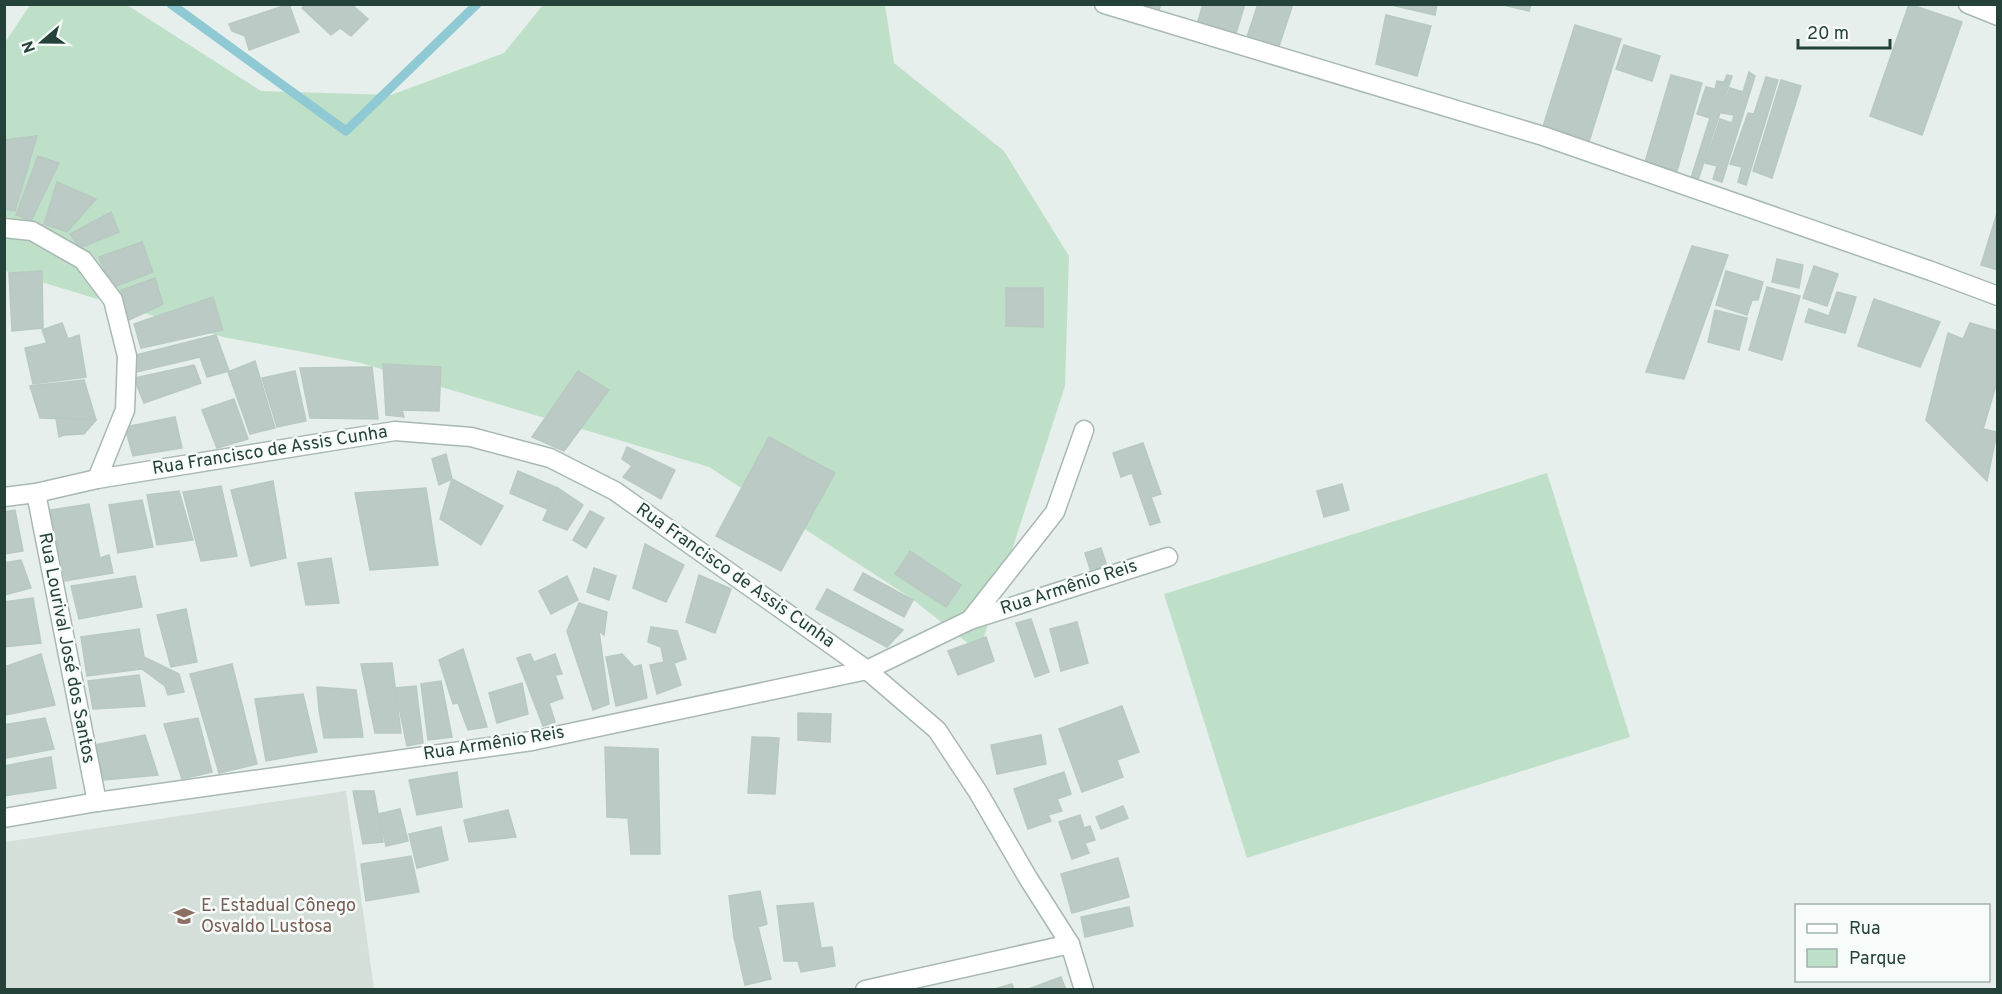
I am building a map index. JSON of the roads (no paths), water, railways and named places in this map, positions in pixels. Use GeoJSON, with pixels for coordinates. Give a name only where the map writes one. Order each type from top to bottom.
{"type":"FeatureCollection","features":[{"type":"Feature","properties":{"kind":"street"},"geometry":{"type":"LineString","coordinates":[[1104,4],[1543,136],[1998,296]]}},
{"type":"Feature","properties":{"kind":"street"},"geometry":{"type":"LineString","coordinates":[[1968,4],[1998,15]]}},
{"type":"Feature","properties":{"kind":"street"},"geometry":{"type":"LineString","coordinates":[[4,228],[32,231],[82,260],[113,300],[127,356],[125,410],[97,479]]}},
{"type":"Feature","properties":{"kind":"street","name":"Rua Armênio Reis"},"geometry":{"type":"LineString","coordinates":[[970,620],[1055,512],[1084,430]]}},
{"type":"Feature","properties":{"kind":"street","name":"Rua Francisco de Assis Cunha"},"geometry":{"type":"LineString","coordinates":[[4,497],[36,493],[97,479],[395,431],[471,437],[550,458],[615,491],[867,670],[937,730],[978,792],[1070,944],[1084,990]]}},
{"type":"Feature","properties":{"kind":"street","name":"Rua Lourival José dos Santos"},"geometry":{"type":"LineString","coordinates":[[36,493],[97,802]]}},
{"type":"Feature","properties":{"kind":"street","name":"Rua Armênio Reis"},"geometry":{"type":"LineString","coordinates":[[4,818],[97,802],[532,741],[867,670],[970,620],[1168,556]]}},
{"type":"Feature","properties":{"kind":"street"},"geometry":{"type":"LineString","coordinates":[[865,990],[1070,944]]}},
{"type":"Feature","properties":{"kind":"waterway"},"geometry":{"type":"LineString","coordinates":[[171,4],[346,131],[477,4]]}},
{"type":"Feature","properties":{"kind":"place","name":"E. Estadual Cônego Osvaldo Lustosa"},"geometry":{"type":"Point","coordinates":[184,916]}}]}
